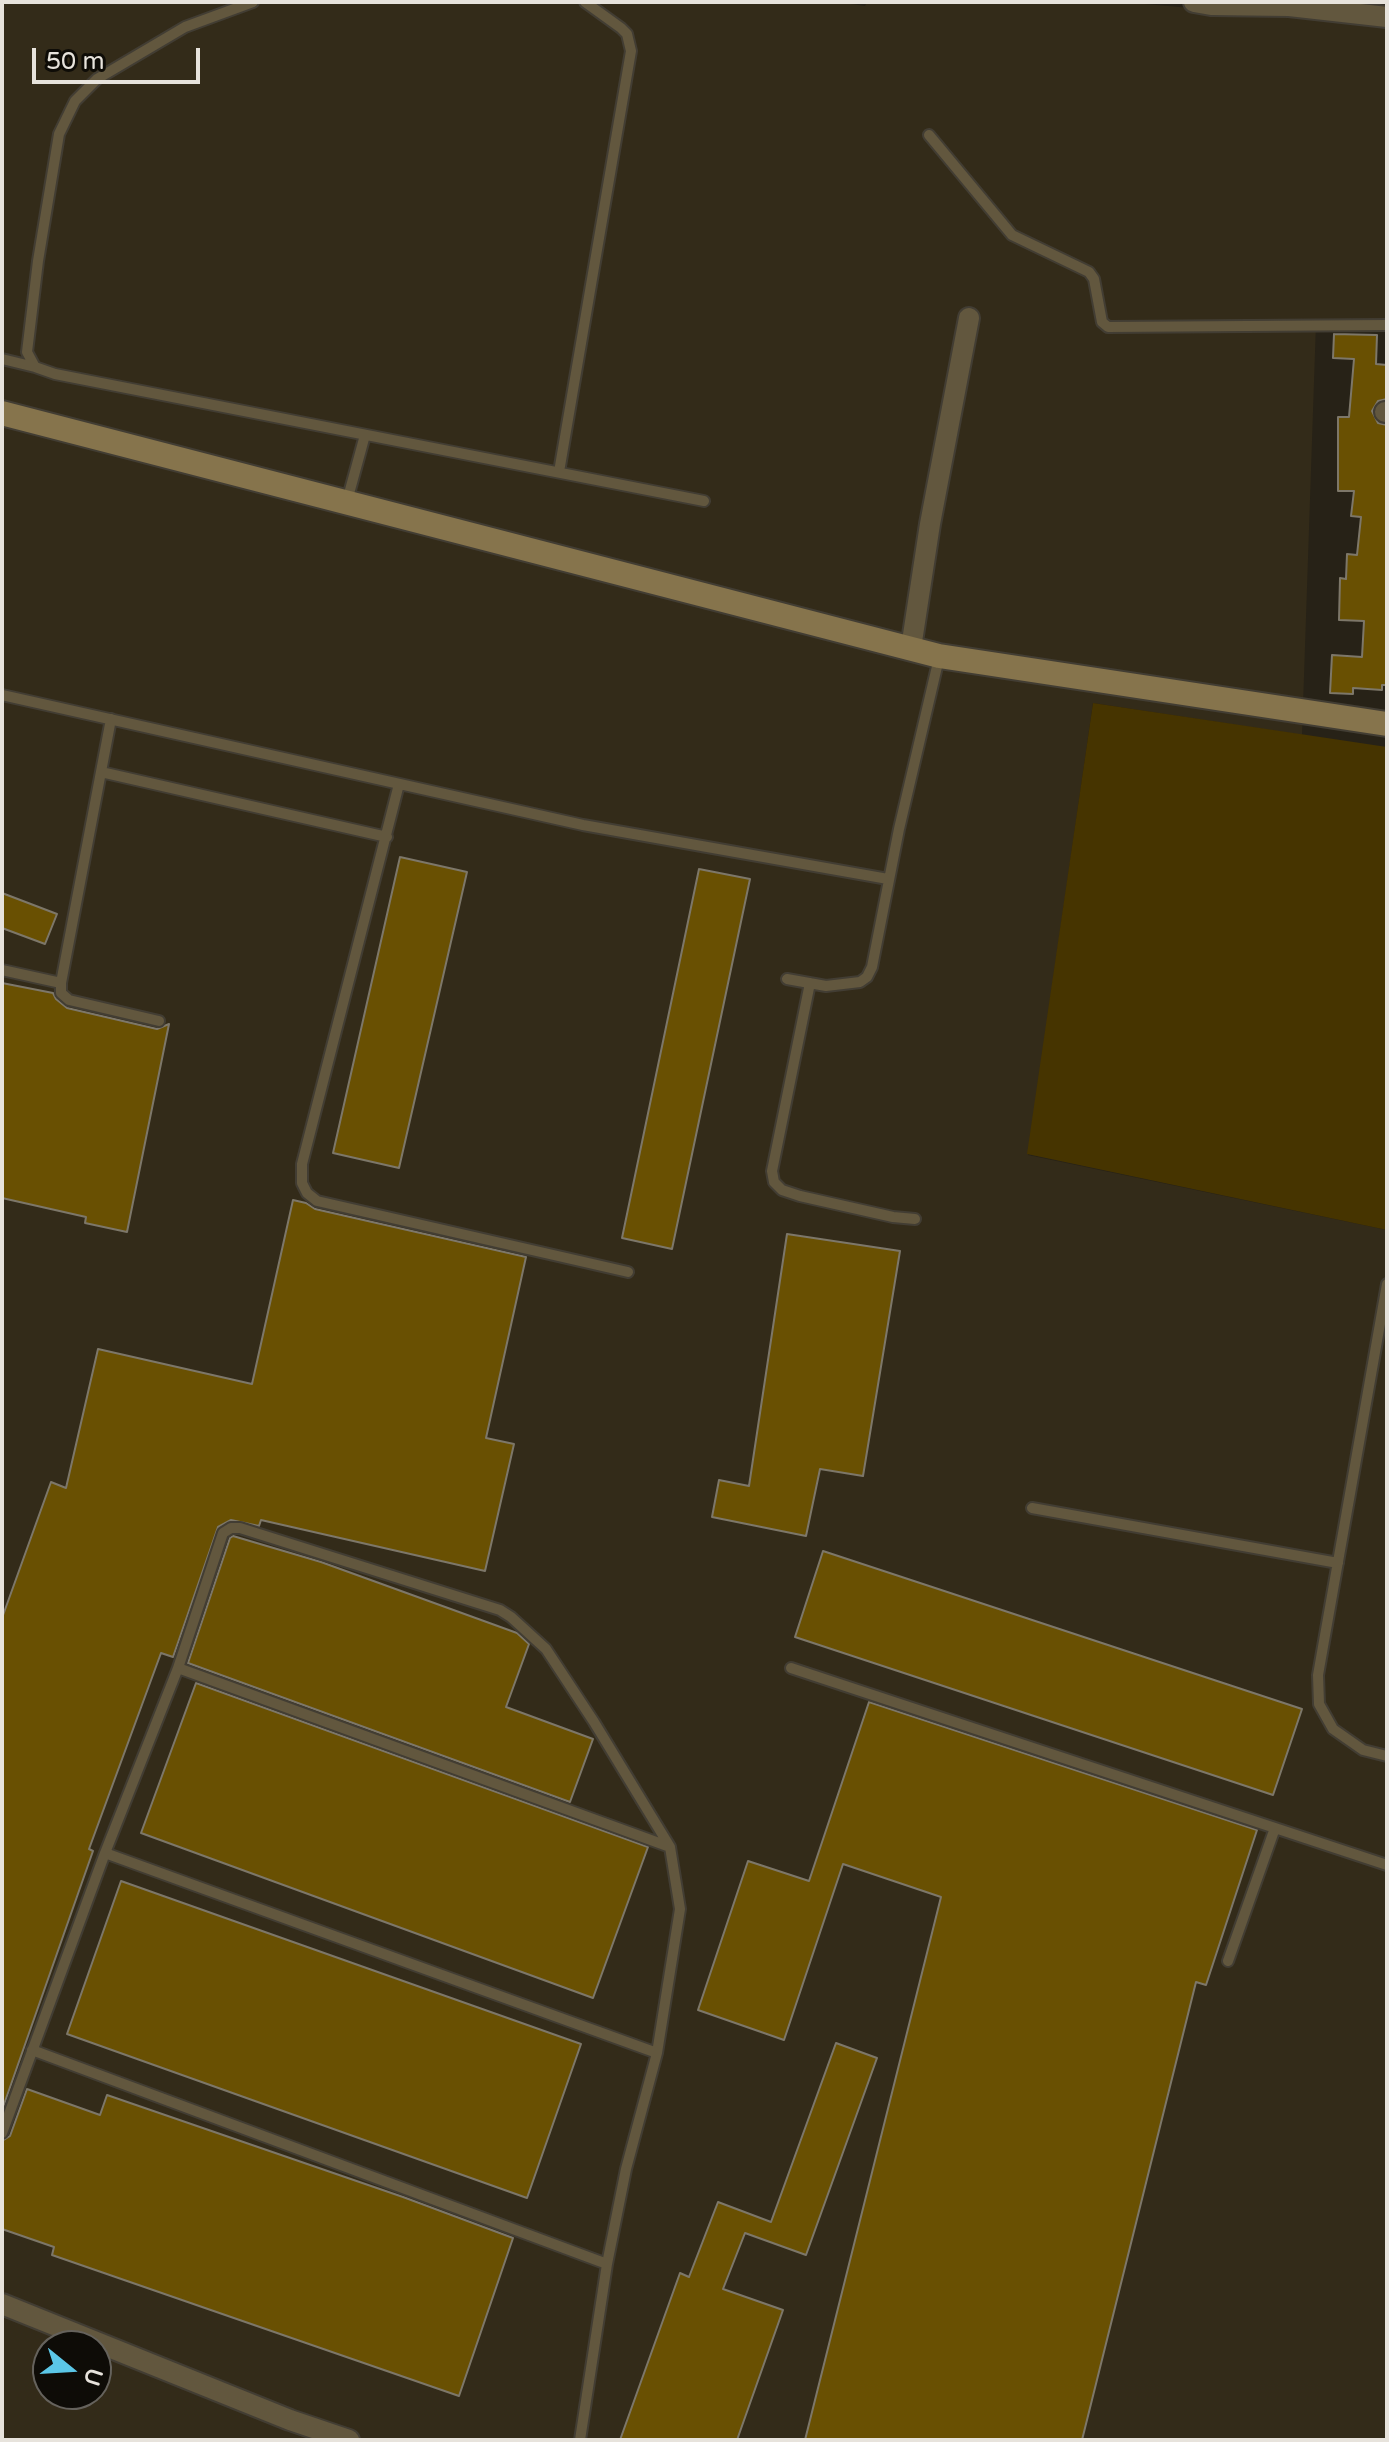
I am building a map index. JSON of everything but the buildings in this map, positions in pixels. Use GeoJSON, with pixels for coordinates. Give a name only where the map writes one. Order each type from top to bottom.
{"type":"FeatureCollection","features":[{"type":"Feature","properties":{"kind":"street"},"geometry":{"type":"LineString","coordinates":[[1194,2],[1211,5],[1289,4],[1386,12]]}},
{"type":"Feature","properties":{"kind":"street"},"geometry":{"type":"LineString","coordinates":[[911,648],[930,524],[969,318]]}},
{"type":"Feature","properties":{"kind":"street"},"geometry":{"type":"LineString","coordinates":[[2,413],[939,656],[1387,724]]}},
{"type":"Feature","properties":{"kind":"street"},"geometry":{"type":"LineString","coordinates":[[2,2304],[290,2420],[349,2440]]}},
{"type":"Feature","properties":{"kind":"lane"},"geometry":{"type":"LineString","coordinates":[[35,367],[27,352],[38,261],[59,134],[75,101],[97,79],[174,33],[253,2]]}},
{"type":"Feature","properties":{"kind":"lane"},"geometry":{"type":"LineString","coordinates":[[559,472],[631,51],[627,34],[585,2]]}},
{"type":"Feature","properties":{"kind":"lane"},"geometry":{"type":"LineString","coordinates":[[929,135],[1012,235],[1089,272],[1094,279],[1102,322],[1108,327],[1387,325]]}},
{"type":"Feature","properties":{"kind":"lane"},"geometry":{"type":"LineString","coordinates":[[2,359],[70,377],[704,501]]}},
{"type":"Feature","properties":{"kind":"lane"},"geometry":{"type":"LineString","coordinates":[[347,501],[365,435]]}},
{"type":"Feature","properties":{"kind":"lane"},"geometry":{"type":"LineString","coordinates":[[787,979],[826,986],[860,982],[872,967],[888,879],[939,656]]}},
{"type":"Feature","properties":{"kind":"lane"},"geometry":{"type":"LineString","coordinates":[[2,695],[583,825],[888,879]]}},
{"type":"Feature","properties":{"kind":"lane"},"geometry":{"type":"LineString","coordinates":[[111,719],[61,993],[69,1000],[159,1021]]}},
{"type":"Feature","properties":{"kind":"lane"},"geometry":{"type":"LineString","coordinates":[[101,772],[387,837]]}},
{"type":"Feature","properties":{"kind":"lane"},"geometry":{"type":"LineString","coordinates":[[399,784],[302,1164],[302,1183],[307,1193],[317,1201],[628,1272]]}},
{"type":"Feature","properties":{"kind":"lane"},"geometry":{"type":"LineString","coordinates":[[2,970],[61,983]]}},
{"type":"Feature","properties":{"kind":"lane"},"geometry":{"type":"LineString","coordinates":[[810,983],[772,1171],[774,1182],[782,1190],[800,1196],[915,1219]]}},
{"type":"Feature","properties":{"kind":"lane"},"geometry":{"type":"LineString","coordinates":[[1387,1284],[1318,1675],[1319,1704],[1333,1729],[1363,1750],[1387,1756]]}},
{"type":"Feature","properties":{"kind":"lane"},"geometry":{"type":"LineString","coordinates":[[1032,1508],[1338,1563]]}},
{"type":"Feature","properties":{"kind":"lane"},"geometry":{"type":"LineString","coordinates":[[2,2133],[105,1853],[178,1668],[223,1533],[231,1528],[255,1532],[500,1610],[546,1649],[670,1847],[680,1909],[657,2053],[626,2169],[607,2264],[580,2440]]}},
{"type":"Feature","properties":{"kind":"lane"},"geometry":{"type":"LineString","coordinates":[[178,1668],[670,1847]]}},
{"type":"Feature","properties":{"kind":"lane"},"geometry":{"type":"LineString","coordinates":[[791,1668],[1387,1865]]}},
{"type":"Feature","properties":{"kind":"lane"},"geometry":{"type":"LineString","coordinates":[[1228,1961],[1275,1828]]}},
{"type":"Feature","properties":{"kind":"lane"},"geometry":{"type":"LineString","coordinates":[[105,1853],[657,2053]]}},
{"type":"Feature","properties":{"kind":"lane"},"geometry":{"type":"LineString","coordinates":[[32,2050],[607,2264]]}},
{"type":"Feature","properties":{"kind":"shaded area"},"geometry":{"type":"Polygon","coordinates":[[[2,2],[838,2],[865,6],[867,2],[1122,2],[1387,25],[1387,323],[1316,323],[1302,735],[1093,703],[1028,1155],[1387,1230],[1387,2440],[2,2440],[2,2]]]}},
{"type":"Feature","properties":{"kind":"shaded area"},"geometry":{"type":"Polygon","coordinates":[[[1093,703],[1387,747],[1387,1230],[1027,1154],[1093,703]]]}}]}
